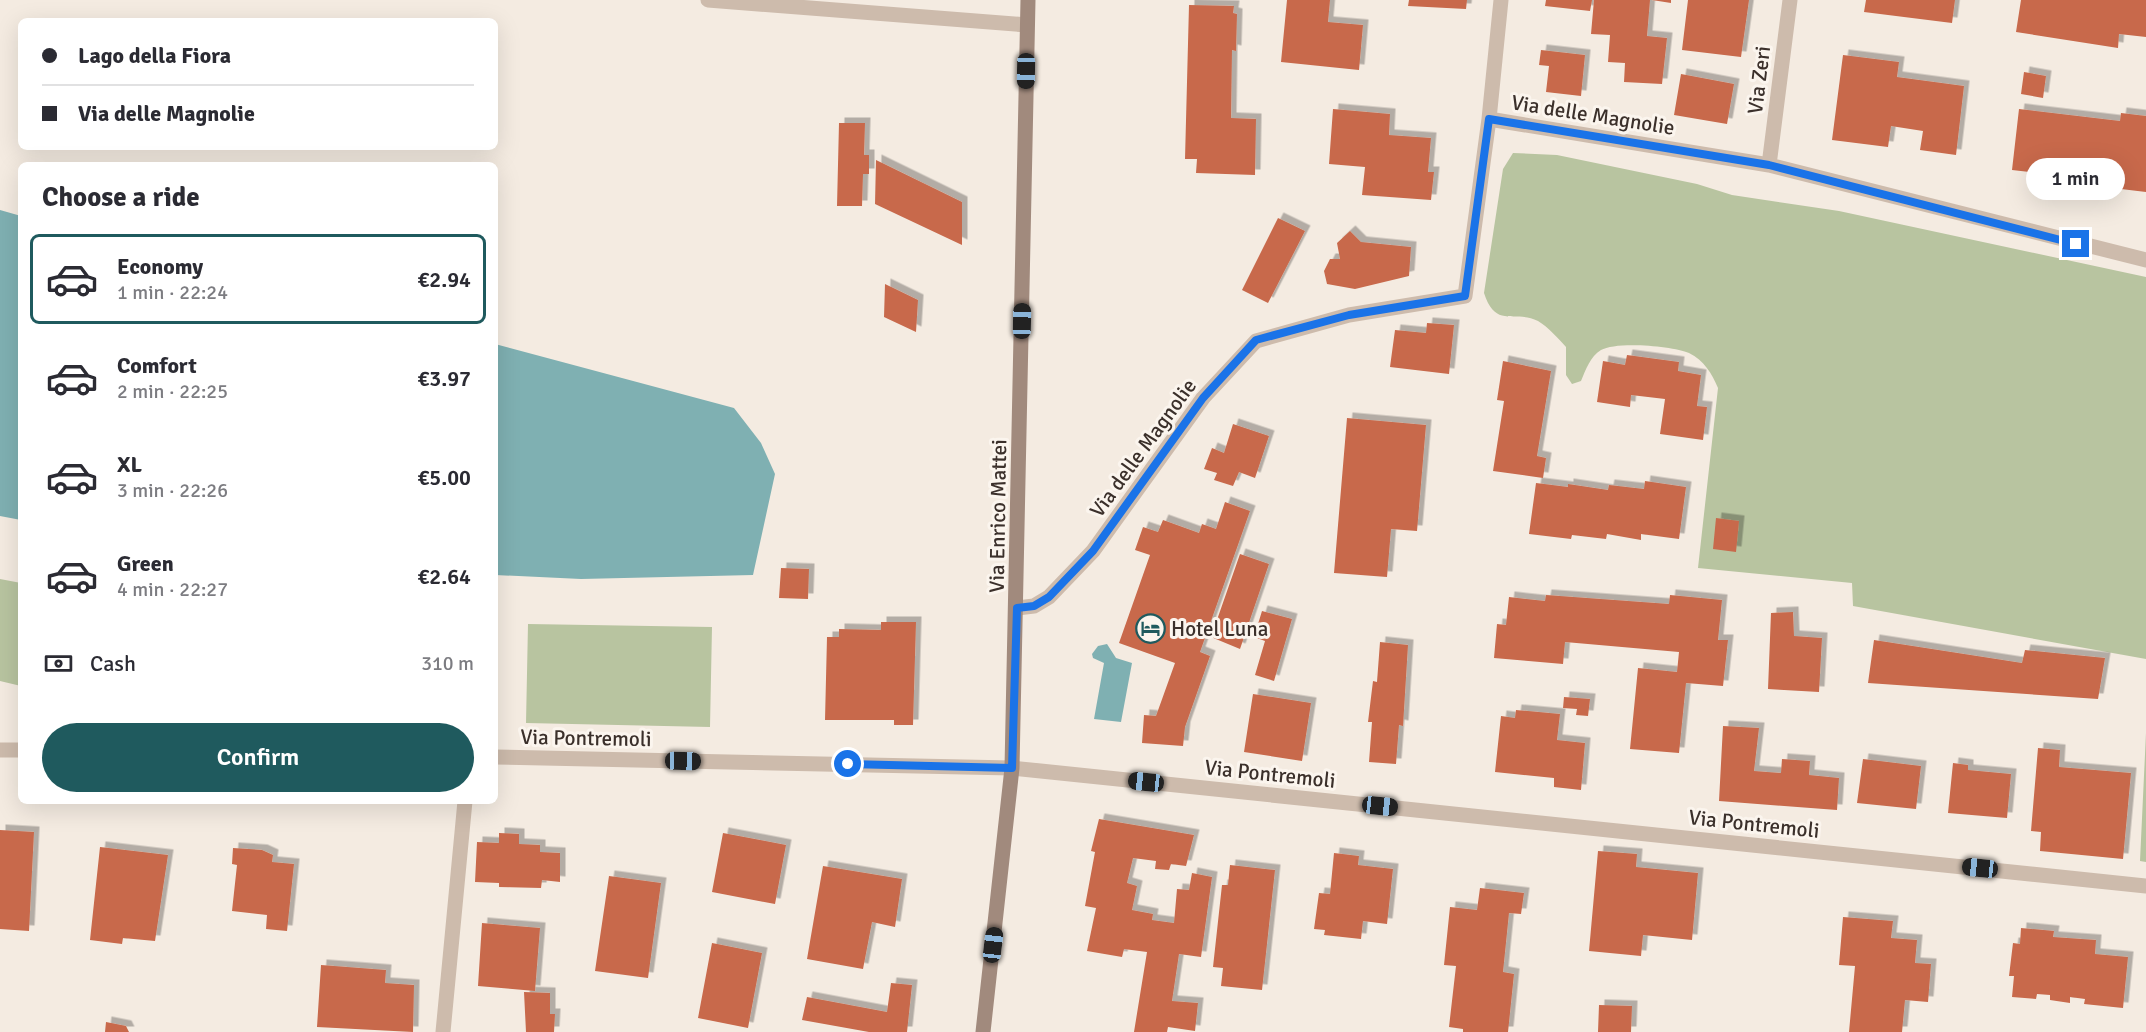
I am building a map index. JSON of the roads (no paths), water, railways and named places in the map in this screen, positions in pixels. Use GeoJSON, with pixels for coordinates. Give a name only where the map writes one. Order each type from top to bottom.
{"type":"FeatureCollection","features":[{"type":"Feature","properties":{"kind":"main road","name":"Via Enrico Mattei"},"geometry":{"type":"LineString","coordinates":[[983,1032],[1012,768],[1028,0]]}},
{"type":"Feature","properties":{"kind":"street"},"geometry":{"type":"LineString","coordinates":[[708,0],[1027,25]]}},
{"type":"Feature","properties":{"kind":"street"},"geometry":{"type":"LineString","coordinates":[[1489,119],[1502,0]]}},
{"type":"Feature","properties":{"kind":"street","name":"Via Zeri"},"geometry":{"type":"LineString","coordinates":[[1769,165],[1790,0]]}},
{"type":"Feature","properties":{"kind":"street","name":"Via delle Magnolie"},"geometry":{"type":"LineString","coordinates":[[1017,608],[1034,606],[1049,597],[1093,551],[1203,398],[1256,340],[1349,315],[1465,296],[1489,119],[1769,165],[2146,260]]}},
{"type":"Feature","properties":{"kind":"street"},"geometry":{"type":"LineString","coordinates":[[0,750],[18,750]]}},
{"type":"Feature","properties":{"kind":"street","name":"Via Pontremoli"},"geometry":{"type":"LineString","coordinates":[[498,757],[1012,768],[2146,886]]}},
{"type":"Feature","properties":{"kind":"street"},"geometry":{"type":"LineString","coordinates":[[443,1032],[465,804]]}},
{"type":"Feature","properties":{"kind":"water"},"geometry":{"type":"Polygon","coordinates":[[[0,210],[18,215],[18,519],[0,516],[0,210]]]}},
{"type":"Feature","properties":{"kind":"water"},"geometry":{"type":"Polygon","coordinates":[[[498,345],[734,408],[761,443],[775,474],[753,575],[581,579],[498,575],[498,345]]]}},
{"type":"Feature","properties":{"kind":"water"},"geometry":{"type":"Polygon","coordinates":[[[1107,644],[1116,658],[1132,663],[1121,722],[1094,719],[1104,663],[1093,658],[1092,654],[1098,646],[1107,644]]]}},
{"type":"Feature","properties":{"kind":"place","name":"Hotel Luna"},"geometry":{"type":"Point","coordinates":[1150,629]}}]}
